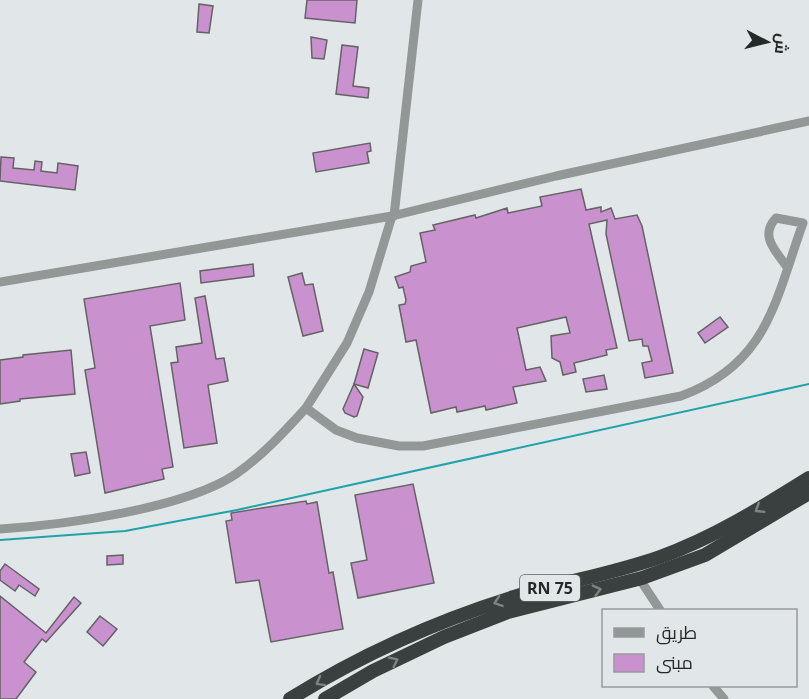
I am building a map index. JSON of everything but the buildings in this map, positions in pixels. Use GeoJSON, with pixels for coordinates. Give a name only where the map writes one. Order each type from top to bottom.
{"type":"FeatureCollection","features":[{"type":"Feature","properties":{"kind":"highway","name":"RN 75"},"geometry":{"type":"LineString","coordinates":[[290,699],[372,654],[480,609],[516,596],[619,570],[692,544],[737,523],[809,478]]}},
{"type":"Feature","properties":{"kind":"highway","name":"RN 75"},"geometry":{"type":"LineString","coordinates":[[325,699],[373,671],[444,637],[508,612],[639,578],[705,555],[809,493]]}},
{"type":"Feature","properties":{"kind":"street"},"geometry":{"type":"LineString","coordinates":[[0,529],[110,515],[202,490],[234,476],[264,453],[306,408],[347,343],[369,292],[393,216],[418,0]]}},
{"type":"Feature","properties":{"kind":"street"},"geometry":{"type":"LineString","coordinates":[[0,282],[393,216],[555,176],[809,121]]}},
{"type":"Feature","properties":{"kind":"street"},"geometry":{"type":"LineString","coordinates":[[306,408],[336,430],[357,438],[399,446],[423,446],[681,396],[718,379],[739,364],[756,344],[787,267],[803,223],[776,218],[768,226],[767,236],[787,267]]}},
{"type":"Feature","properties":{"kind":"street"},"geometry":{"type":"LineString","coordinates":[[639,578],[659,609]]}},
{"type":"Feature","properties":{"kind":"street"},"geometry":{"type":"LineString","coordinates":[[714,687],[723,699]]}},
{"type":"Feature","properties":{"kind":"waterway"},"geometry":{"type":"LineString","coordinates":[[0,540],[125,531],[237,510],[809,384]]}}]}
